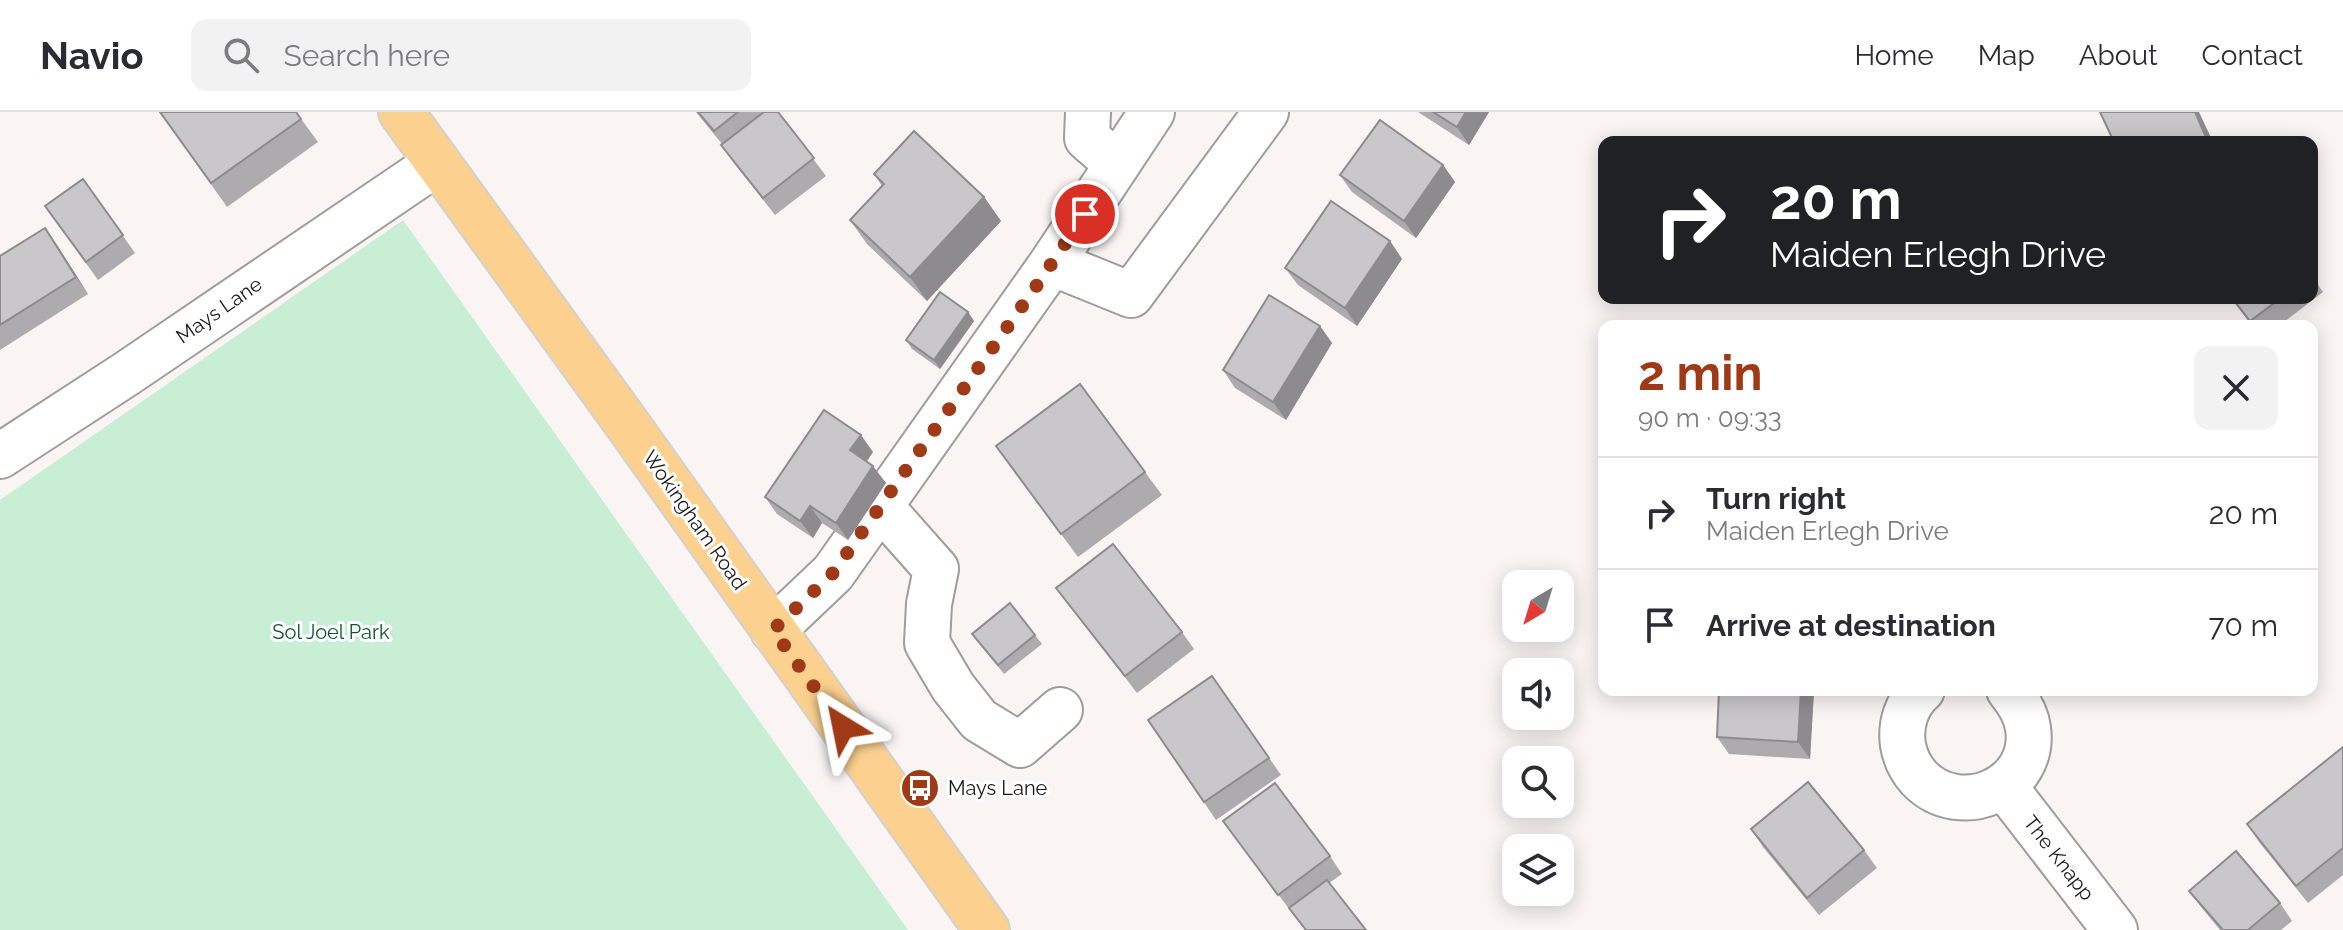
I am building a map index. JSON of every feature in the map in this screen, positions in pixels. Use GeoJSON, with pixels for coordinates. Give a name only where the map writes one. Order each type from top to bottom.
{"type":"FeatureCollection","features":[{"type":"Feature","properties":{"kind":"main road","name":"Wokingham Road"},"geometry":{"type":"LineString","coordinates":[[401,112],[987,930]]}},
{"type":"Feature","properties":{"kind":"street"},"geometry":{"type":"LineString","coordinates":[[1088,112],[1087,138],[1117,164]]}},
{"type":"Feature","properties":{"kind":"street"},"geometry":{"type":"LineString","coordinates":[[773,630],[833,573],[1052,263],[1152,112]]}},
{"type":"Feature","properties":{"kind":"street"},"geometry":{"type":"LineString","coordinates":[[1052,263],[1131,295],[1266,112]]}},
{"type":"Feature","properties":{"kind":"street","name":"Mays Lane"},"geometry":{"type":"LineString","coordinates":[[0,456],[437,163]]}},
{"type":"Feature","properties":{"kind":"street"},"geometry":{"type":"LineString","coordinates":[[881,507],[936,569],[929,604],[927,643],[953,687],[979,720],[1020,745],[1060,710]]}},
{"type":"Feature","properties":{"kind":"street"},"geometry":{"type":"LineString","coordinates":[[1916,696],[1906,713],[1901,734],[1904,754],[1914,772],[1928,787],[1946,796],[1966,799],[1986,796],[2004,786],[2019,770],[2027,750],[2029,729],[2023,708],[2014,696]]}},
{"type":"Feature","properties":{"kind":"street","name":"The Knapp"},"geometry":{"type":"LineString","coordinates":[[2004,786],[2115,930]]}},
{"type":"Feature","properties":{"kind":"green space","name":"Sol Joel Park"},"geometry":{"type":"Polygon","coordinates":[[[403,220],[908,930],[0,930],[0,500],[403,220]]]}},
{"type":"Feature","properties":{"kind":"building"},"geometry":{"type":"Polygon","coordinates":[[[160,112],[296,112],[301,119],[211,183],[160,112]]]}},
{"type":"Feature","properties":{"kind":"building"},"geometry":{"type":"Polygon","coordinates":[[[698,112],[738,112],[714,131],[698,112]]]}},
{"type":"Feature","properties":{"kind":"building"},"geometry":{"type":"Polygon","coordinates":[[[764,112],[778,112],[814,158],[763,198],[721,145],[764,112]]]}},
{"type":"Feature","properties":{"kind":"building"},"geometry":{"type":"Polygon","coordinates":[[[1433,112],[1466,112],[1457,127],[1433,112]]]}},
{"type":"Feature","properties":{"kind":"building"},"geometry":{"type":"Polygon","coordinates":[[[2100,112],[2195,112],[2205,136],[2111,136],[2100,112]]]}},
{"type":"Feature","properties":{"kind":"building"},"geometry":{"type":"Polygon","coordinates":[[[1380,120],[1443,165],[1404,221],[1340,175],[1380,120]]]}},
{"type":"Feature","properties":{"kind":"building"},"geometry":{"type":"Polygon","coordinates":[[[914,131],[984,197],[910,277],[850,220],[884,184],[874,174],[914,131]]]}},
{"type":"Feature","properties":{"kind":"building"},"geometry":{"type":"Polygon","coordinates":[[[83,179],[123,235],[86,262],[45,206],[83,179]]]}},
{"type":"Feature","properties":{"kind":"building"},"geometry":{"type":"Polygon","coordinates":[[[1331,201],[1390,241],[1345,308],[1285,268],[1331,201]]]}},
{"type":"Feature","properties":{"kind":"building"},"geometry":{"type":"Polygon","coordinates":[[[45,228],[76,277],[0,325],[0,256],[45,228]]]}},
{"type":"Feature","properties":{"kind":"building"},"geometry":{"type":"Polygon","coordinates":[[[940,292],[968,312],[934,360],[906,340],[940,292]]]}},
{"type":"Feature","properties":{"kind":"building"},"geometry":{"type":"Polygon","coordinates":[[[1269,295],[1320,326],[1273,402],[1223,370],[1269,295]]]}},
{"type":"Feature","properties":{"kind":"building"},"geometry":{"type":"Polygon","coordinates":[[[2237,304],[2273,304],[2251,320],[2237,304]]]}},
{"type":"Feature","properties":{"kind":"building"},"geometry":{"type":"Polygon","coordinates":[[[1080,384],[1145,472],[1061,534],[996,446],[1080,384]]]}},
{"type":"Feature","properties":{"kind":"building"},"geometry":{"type":"Polygon","coordinates":[[[824,410],[861,435],[850,450],[873,466],[836,523],[810,506],[800,521],[765,497],[824,410]]]}},
{"type":"Feature","properties":{"kind":"building"},"geometry":{"type":"Polygon","coordinates":[[[1113,544],[1182,632],[1125,676],[1056,588],[1113,544]]]}},
{"type":"Feature","properties":{"kind":"building"},"geometry":{"type":"Polygon","coordinates":[[[1010,603],[1035,635],[998,665],[972,634],[1010,603]]]}},
{"type":"Feature","properties":{"kind":"building"},"geometry":{"type":"Polygon","coordinates":[[[1212,676],[1269,758],[1204,802],[1148,720],[1212,676]]]}},
{"type":"Feature","properties":{"kind":"building"},"geometry":{"type":"Polygon","coordinates":[[[1719,696],[1801,696],[1798,742],[1717,737],[1719,696]]]}},
{"type":"Feature","properties":{"kind":"building"},"geometry":{"type":"Polygon","coordinates":[[[2343,747],[2343,848],[2296,886],[2247,824],[2343,747]]]}},
{"type":"Feature","properties":{"kind":"building"},"geometry":{"type":"Polygon","coordinates":[[[1808,782],[1864,850],[1807,898],[1751,829],[1808,782]]]}},
{"type":"Feature","properties":{"kind":"building"},"geometry":{"type":"Polygon","coordinates":[[[1275,783],[1330,856],[1278,895],[1223,821],[1275,783]]]}},
{"type":"Feature","properties":{"kind":"building"},"geometry":{"type":"Polygon","coordinates":[[[2236,851],[2280,903],[2248,930],[2223,930],[2189,891],[2236,851]]]}},
{"type":"Feature","properties":{"kind":"building"},"geometry":{"type":"Polygon","coordinates":[[[1327,880],[1366,930],[1306,930],[1289,908],[1327,880]]]}},
{"type":"Feature","properties":{"kind":"place","name":"Mays Lane"},"geometry":{"type":"Point","coordinates":[920,788]}},
{"type":"Feature","properties":{"kind":"route"},"geometry":{"type":"LineString","coordinates":[[843,727],[773,630],[833,573],[1085,214]]}}]}
